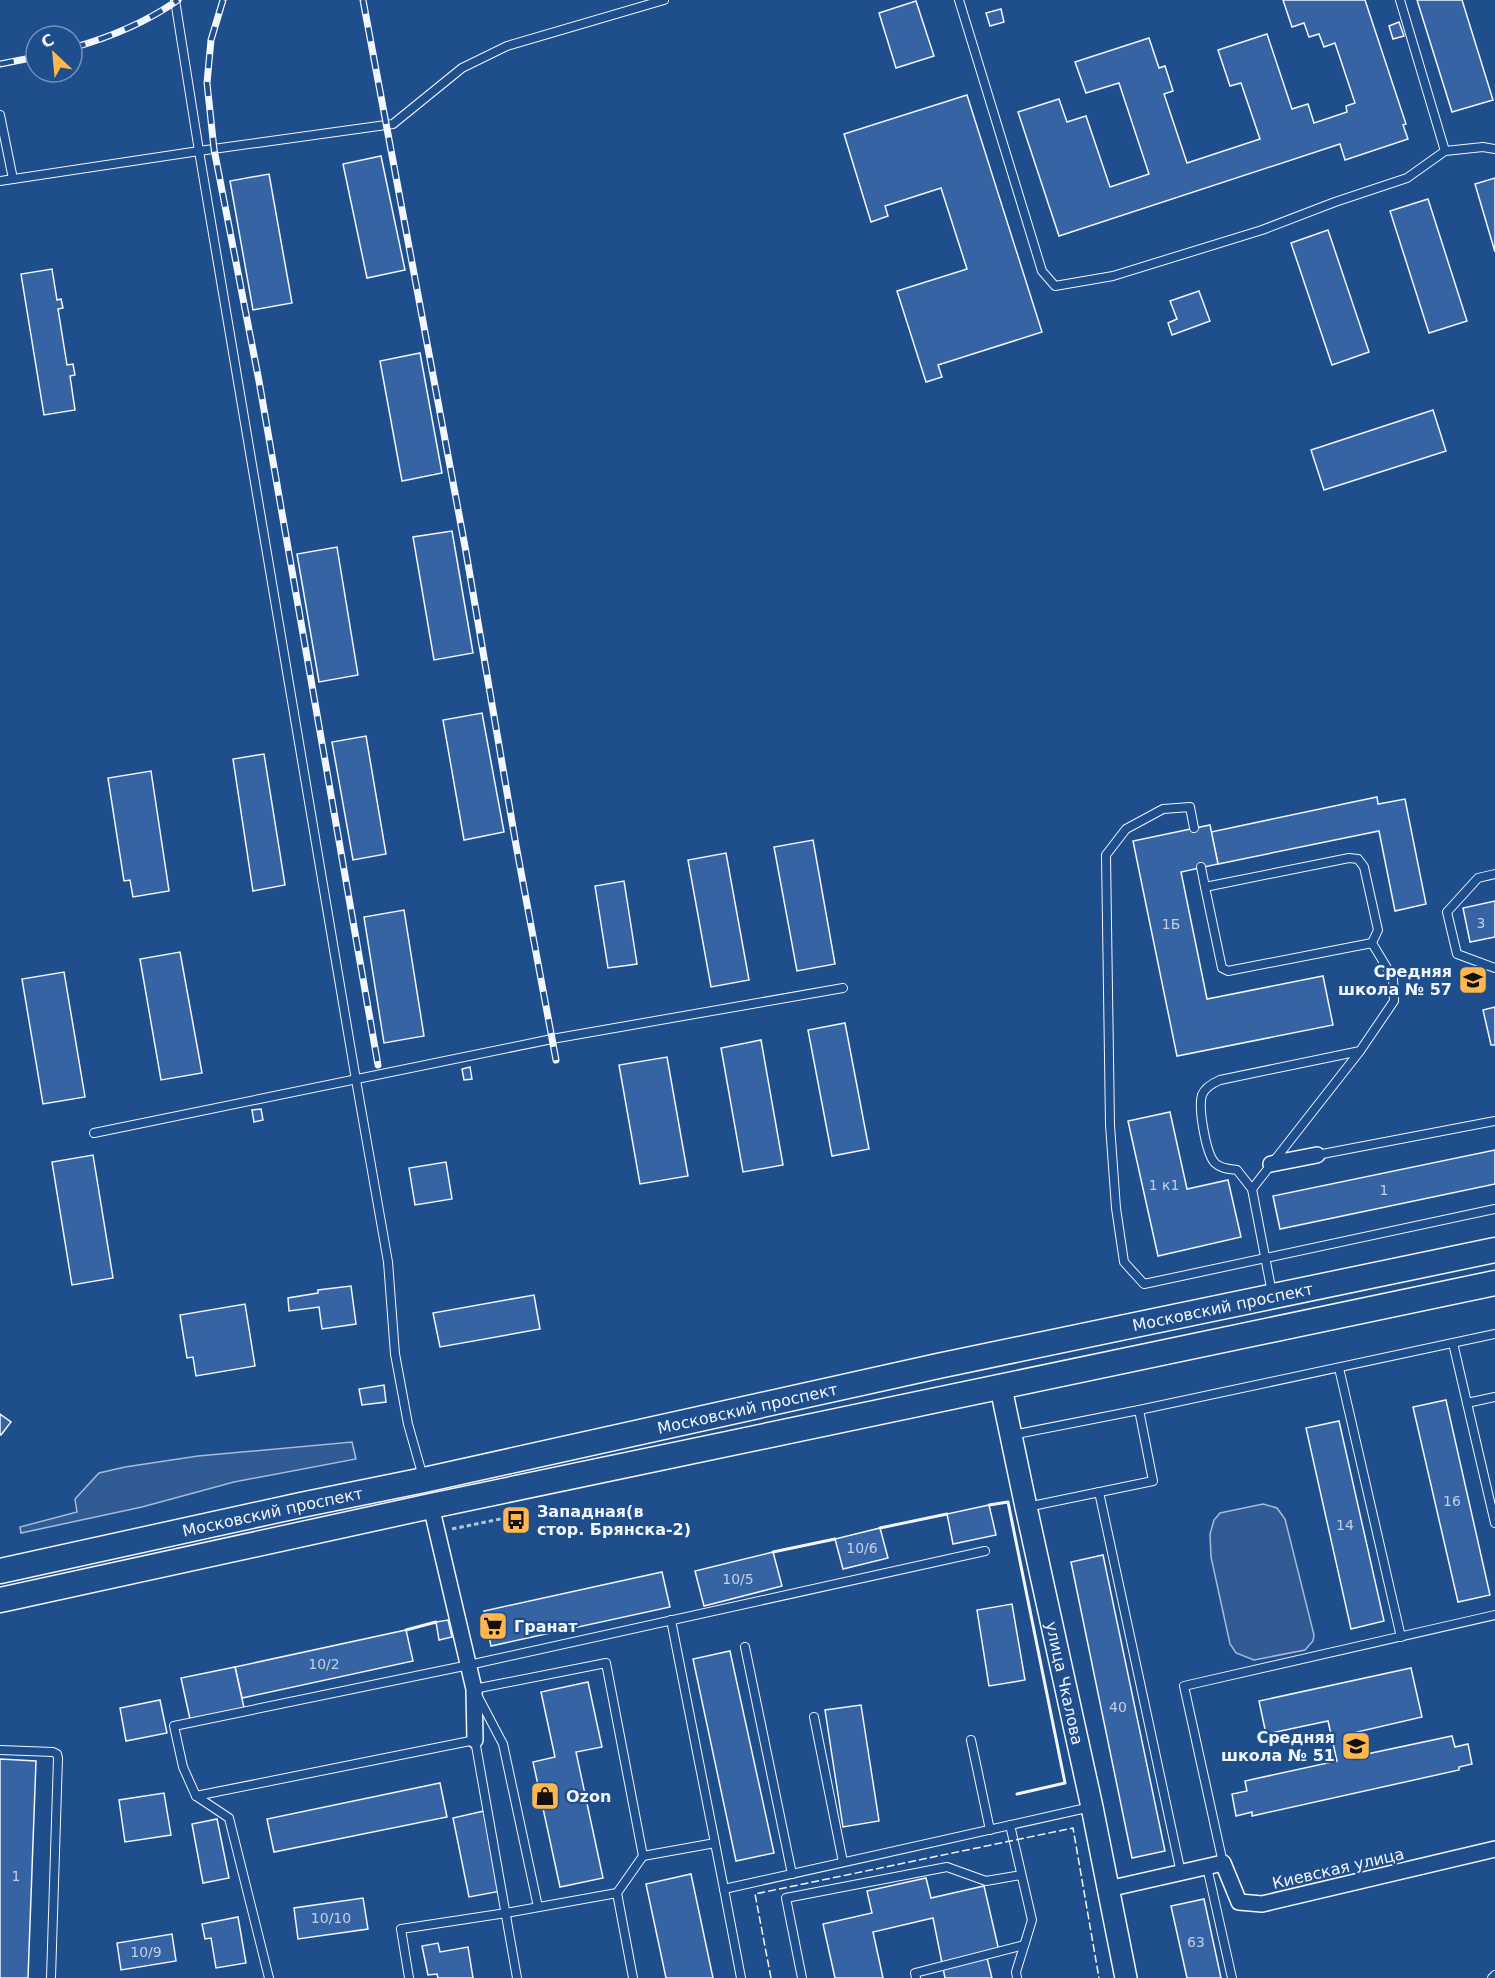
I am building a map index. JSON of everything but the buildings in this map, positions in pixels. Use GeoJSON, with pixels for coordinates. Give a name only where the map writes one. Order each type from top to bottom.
{"type":"FeatureCollection","features":[{"type":"Feature","properties":{"kind":"main road","name":"Московский проспект"},"geometry":{"type":"LineString","coordinates":[[1,1570],[424,1480],[938,1366],[1495,1250]]}},
{"type":"Feature","properties":{"kind":"main road","name":"Московский проспект"},"geometry":{"type":"LineString","coordinates":[[0,1600],[431,1506],[1495,1283]]}},
{"type":"Feature","properties":{"kind":"main road"},"geometry":{"type":"LineString","coordinates":[[1273,1297],[1280,1328]]}},
{"type":"Feature","properties":{"kind":"street"},"geometry":{"type":"LineString","coordinates":[[1271,1164],[1317,1155]]}},
{"type":"Feature","properties":{"kind":"street","name":"улица Чкалова"},"geometry":{"type":"LineString","coordinates":[[1001,1388],[1092,1807],[1126,1978]]}},
{"type":"Feature","properties":{"kind":"street"},"geometry":{"type":"LineString","coordinates":[[431,1506],[474,1689],[475,1740]]}},
{"type":"Feature","properties":{"kind":"street","name":"Киевская улица"},"geometry":{"type":"LineString","coordinates":[[1223,1863],[1239,1902],[1262,1904],[1495,1849]]}},
{"type":"Feature","properties":{"kind":"street"},"geometry":{"type":"LineString","coordinates":[[1108,1889],[1223,1863]]}},
{"type":"Feature","properties":{"kind":"lane"},"geometry":{"type":"LineString","coordinates":[[175,0],[388,1262],[395,1354],[408,1424],[424,1480]]}},
{"type":"Feature","properties":{"kind":"lane"},"geometry":{"type":"LineString","coordinates":[[0,181],[393,124],[462,68],[507,46],[664,0]]}},
{"type":"Feature","properties":{"kind":"lane"},"geometry":{"type":"LineString","coordinates":[[959,0],[1042,271],[1055,286],[1113,276],[1262,230],[1407,178],[1445,151],[1483,147],[1495,149]]}},
{"type":"Feature","properties":{"kind":"lane"},"geometry":{"type":"LineString","coordinates":[[1400,0],[1445,151]]}},
{"type":"Feature","properties":{"kind":"lane"},"geometry":{"type":"LineString","coordinates":[[0,115],[13,179]]}},
{"type":"Feature","properties":{"kind":"lane"},"geometry":{"type":"LineString","coordinates":[[1194,828],[1190,807],[1163,810],[1126,829],[1106,855],[1110,1125],[1116,1208],[1124,1262],[1144,1284],[1495,1209]]}},
{"type":"Feature","properties":{"kind":"lane"},"geometry":{"type":"LineString","coordinates":[[1205,887],[1349,858],[1359,859],[1364,867],[1378,930],[1372,943]]}},
{"type":"Feature","properties":{"kind":"lane"},"geometry":{"type":"LineString","coordinates":[[1201,867],[1222,968],[1228,970],[1372,943]]}},
{"type":"Feature","properties":{"kind":"lane"},"geometry":{"type":"LineString","coordinates":[[1495,874],[1478,878],[1447,912],[1457,954],[1495,968]]}},
{"type":"Feature","properties":{"kind":"lane"},"geometry":{"type":"LineString","coordinates":[[1252,1189],[1360,1051],[1394,1001],[1393,978],[1372,943]]}},
{"type":"Feature","properties":{"kind":"lane"},"geometry":{"type":"LineString","coordinates":[[94,1133],[552,1039],[843,988]]}},
{"type":"Feature","properties":{"kind":"lane"},"geometry":{"type":"LineString","coordinates":[[1273,1297],[1252,1189],[1237,1170],[1221,1167],[1211,1157],[1200,1107],[1203,1093],[1210,1085],[1220,1080],[1360,1051]]}},
{"type":"Feature","properties":{"kind":"lane"},"geometry":{"type":"LineString","coordinates":[[1317,1155],[1495,1121]]}},
{"type":"Feature","properties":{"kind":"lane"},"geometry":{"type":"LineString","coordinates":[[1010,1436],[1495,1334]]}},
{"type":"Feature","properties":{"kind":"lane"},"geometry":{"type":"LineString","coordinates":[[1453,1343],[1495,1523]]}},
{"type":"Feature","properties":{"kind":"lane"},"geometry":{"type":"LineString","coordinates":[[1339,1368],[1401,1637]]}},
{"type":"Feature","properties":{"kind":"lane"},"geometry":{"type":"LineString","coordinates":[[1467,1403],[1495,1397]]}},
{"type":"Feature","properties":{"kind":"lane"},"geometry":{"type":"LineString","coordinates":[[1026,1507],[1153,1481],[1139,1410]]}},
{"type":"Feature","properties":{"kind":"lane"},"geometry":{"type":"LineString","coordinates":[[1099,1492],[1181,1873]]}},
{"type":"Feature","properties":{"kind":"lane"},"geometry":{"type":"LineString","coordinates":[[269,1978],[229,1818],[196,1796],[183,1767],[174,1726],[469,1665],[985,1551]]}},
{"type":"Feature","properties":{"kind":"lane"},"geometry":{"type":"LineString","coordinates":[[1223,1863],[1184,1686],[1495,1615]]}},
{"type":"Feature","properties":{"kind":"lane"},"geometry":{"type":"LineString","coordinates":[[671,1620],[741,1978]]}},
{"type":"Feature","properties":{"kind":"lane"},"geometry":{"type":"LineString","coordinates":[[745,1647],[792,1874]]}},
{"type":"Feature","properties":{"kind":"lane"},"geometry":{"type":"LineString","coordinates":[[538,1907],[502,1744],[474,1689],[606,1663],[643,1856]]}},
{"type":"Feature","properties":{"kind":"lane"},"geometry":{"type":"LineString","coordinates":[[814,1717],[843,1862]]}},
{"type":"Feature","properties":{"kind":"lane"},"geometry":{"type":"LineString","coordinates":[[196,1796],[475,1740],[517,1978]]}},
{"type":"Feature","properties":{"kind":"lane"},"geometry":{"type":"LineString","coordinates":[[971,1740],[990,1830]]}},
{"type":"Feature","properties":{"kind":"lane"},"geometry":{"type":"LineString","coordinates":[[0,1750],[53,1752],[58,1758],[51,1978]]}},
{"type":"Feature","properties":{"kind":"lane"},"geometry":{"type":"LineString","coordinates":[[724,1889],[1092,1807]]}},
{"type":"Feature","properties":{"kind":"lane"},"geometry":{"type":"LineString","coordinates":[[1010,1825],[1032,1920],[1016,1972],[1017,1978]]}},
{"type":"Feature","properties":{"kind":"lane"},"geometry":{"type":"LineString","coordinates":[[408,1978],[401,1929],[617,1893],[643,1856],[715,1843]]}},
{"type":"Feature","properties":{"kind":"lane"},"geometry":{"type":"LineString","coordinates":[[802,1978],[786,1898],[947,1867],[986,1881],[1021,1875]]}},
{"type":"Feature","properties":{"kind":"lane"},"geometry":{"type":"LineString","coordinates":[[1207,1867],[1232,1978]]}},
{"type":"Feature","properties":{"kind":"lane"},"geometry":{"type":"LineString","coordinates":[[617,1893],[633,1978]]}},
{"type":"Feature","properties":{"kind":"lane"},"geometry":{"type":"LineString","coordinates":[[916,1978],[915,1973],[1024,1945]]}},
{"type":"Feature","properties":{"kind":"shaded area"},"geometry":{"type":"Polygon","coordinates":[[[352,1442],[356,1459],[234,1482],[142,1507],[21,1533],[20,1527],[77,1512],[75,1499],[99,1473],[198,1456],[352,1442]]]}},
{"type":"Feature","properties":{"kind":"shaded area"},"geometry":{"type":"Polygon","coordinates":[[[1263,1504],[1277,1508],[1285,1519],[1314,1635],[1313,1641],[1305,1650],[1254,1660],[1236,1653],[1230,1644],[1211,1557],[1210,1534],[1214,1520],[1220,1513],[1263,1504]]]}},
{"type":"Feature","properties":{"kind":"railway"},"geometry":{"type":"LineString","coordinates":[[84,44],[127,28],[178,0]]}},
{"type":"Feature","properties":{"kind":"railway"},"geometry":{"type":"LineString","coordinates":[[223,0],[211,40],[207,83],[214,149],[259,381],[378,1065]]}},
{"type":"Feature","properties":{"kind":"railway"},"geometry":{"type":"LineString","coordinates":[[363,0],[466,552],[516,845],[556,1060]]}},
{"type":"Feature","properties":{"kind":"railway"},"geometry":{"type":"LineString","coordinates":[[0,64],[24,59]]}},
{"type":"Feature","properties":{"kind":"fence"},"geometry":{"type":"LineString","coordinates":[[771,1978],[755,1894],[1073,1828],[1099,1978]]}},
{"type":"Feature","properties":{"kind":"wall"},"geometry":{"type":"LineString","coordinates":[[989,1505],[1008,1502],[1065,1783],[1017,1794]]}},
{"type":"Feature","properties":{"kind":"wall"},"geometry":{"type":"LineString","coordinates":[[880,1528],[947,1514]]}},
{"type":"Feature","properties":{"kind":"wall"},"geometry":{"type":"LineString","coordinates":[[773,1552],[835,1539]]}},
{"type":"Feature","properties":{"kind":"wall"},"geometry":{"type":"LineString","coordinates":[[406,1630],[436,1622]]}},
{"type":"Feature","properties":{"kind":"place","name":"Средняя школа № 57"},"geometry":{"type":"Point","coordinates":[1473,980]}},
{"type":"Feature","properties":{"kind":"place","name":"Западная(в стор. Брянска-2)"},"geometry":{"type":"Point","coordinates":[516,1520]}},
{"type":"Feature","properties":{"kind":"place","name":"Гранат"},"geometry":{"type":"Point","coordinates":[493,1626]}},
{"type":"Feature","properties":{"kind":"place","name":"Средняя школа № 51"},"geometry":{"type":"Point","coordinates":[1356,1746]}},
{"type":"Feature","properties":{"kind":"place","name":"Ozon"},"geometry":{"type":"Point","coordinates":[545,1796]}}]}
